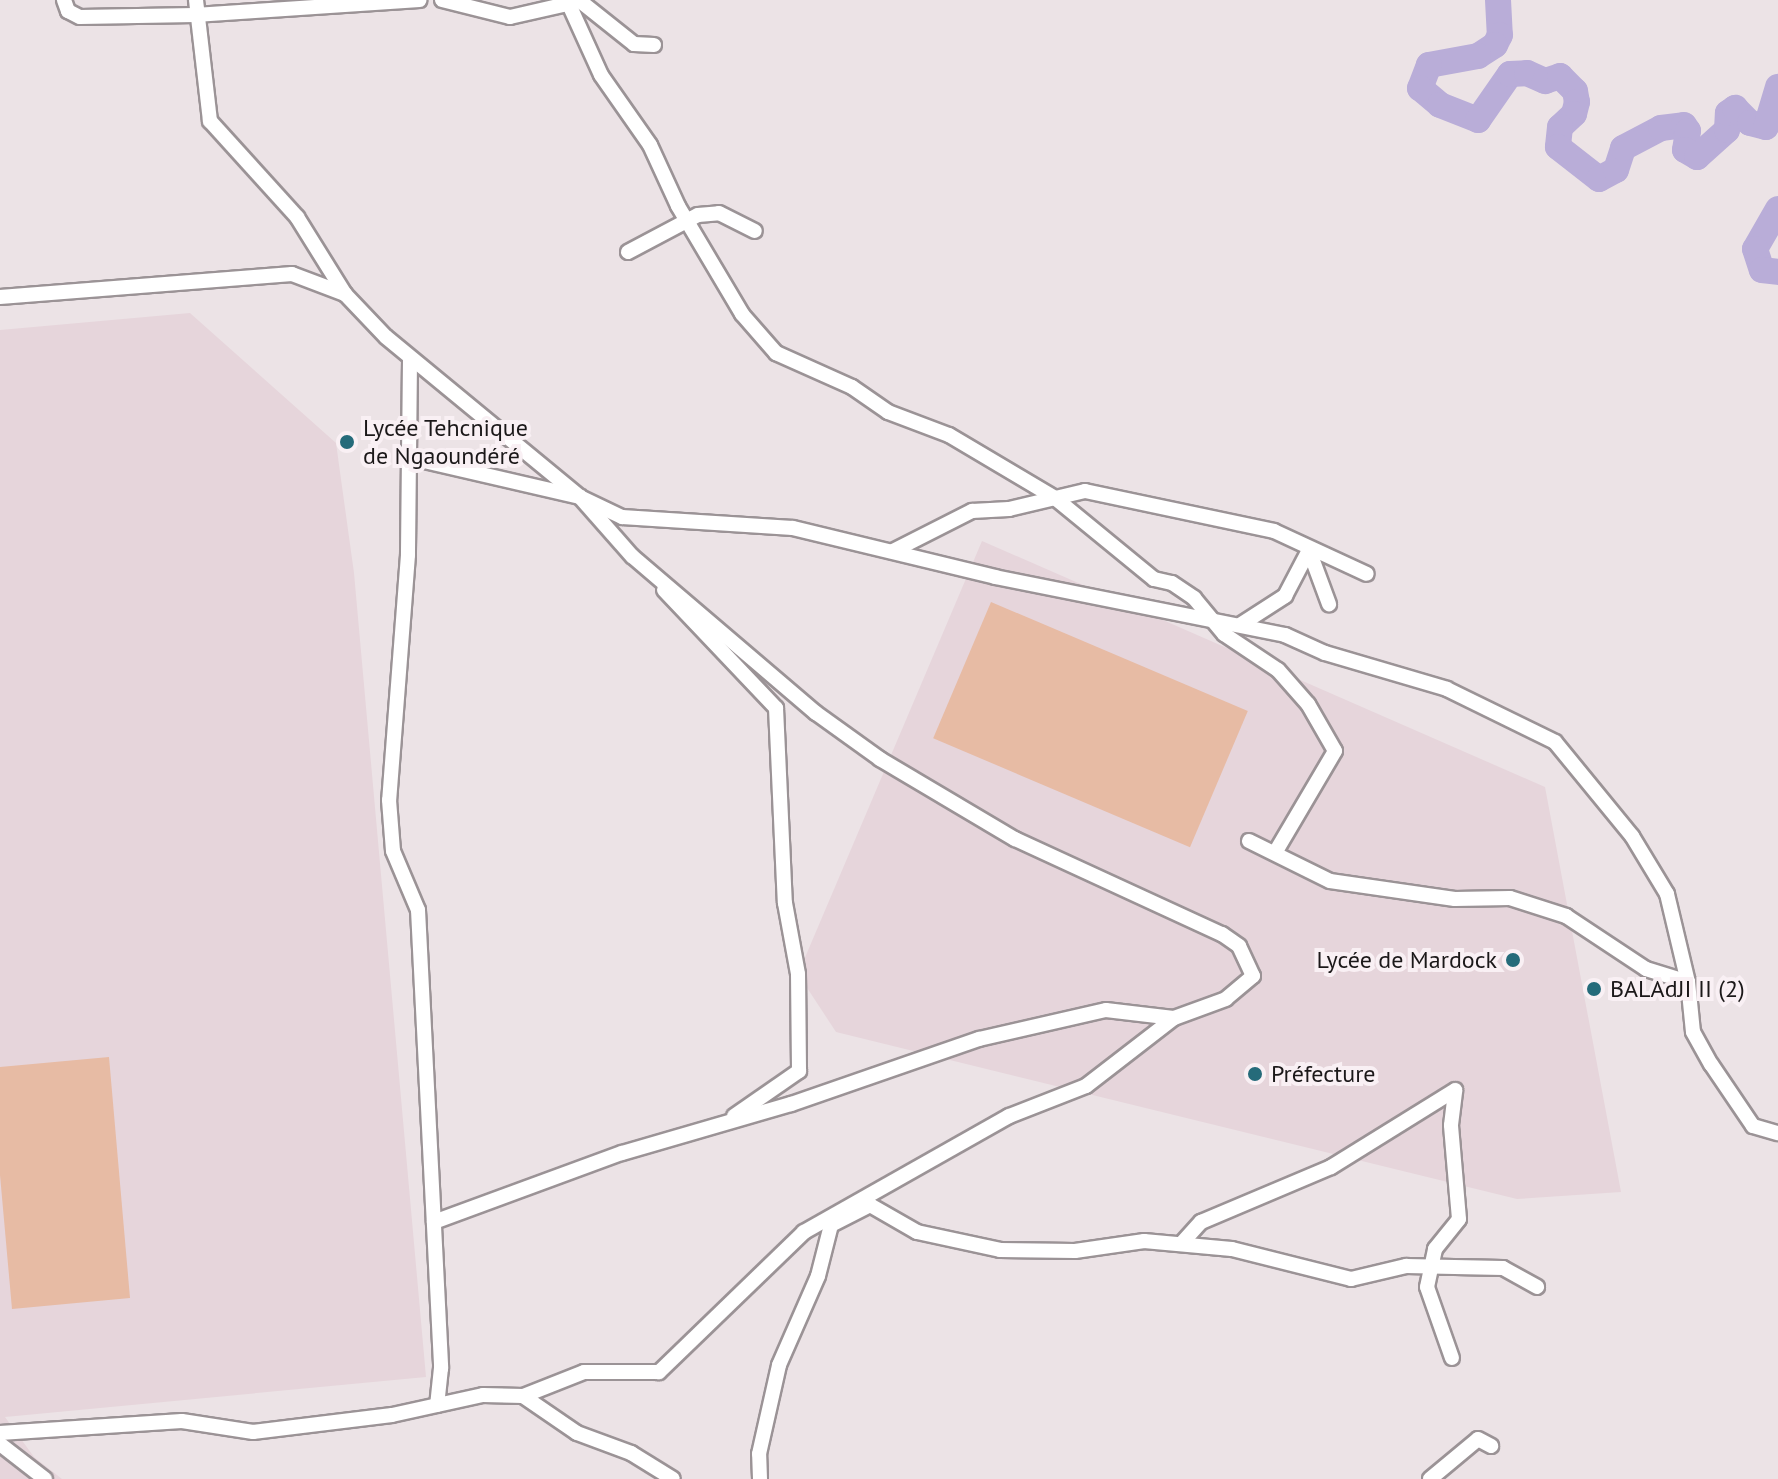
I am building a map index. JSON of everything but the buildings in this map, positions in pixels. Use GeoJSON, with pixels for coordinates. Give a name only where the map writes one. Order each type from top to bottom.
{"type":"FeatureCollection","features":[{"type":"Feature","properties":{"kind":"street"},"geometry":{"type":"LineString","coordinates":[[64,0],[68,11],[80,17],[195,8],[419,0]]}},
{"type":"Feature","properties":{"kind":"street"},"geometry":{"type":"LineString","coordinates":[[442,0],[510,17],[580,1],[634,44],[654,45]]}},
{"type":"Feature","properties":{"kind":"street"},"geometry":{"type":"LineString","coordinates":[[568,2],[601,75],[650,145],[688,222],[742,314],[776,353],[852,387],[888,412],[949,435],[1055,498],[1154,579],[1172,583],[1194,598],[1210,619],[1278,670],[1308,704],[1335,751],[1275,853]]}},
{"type":"Feature","properties":{"kind":"street"},"geometry":{"type":"LineString","coordinates":[[195,8],[210,121],[297,217],[345,294],[410,360],[580,497],[776,708],[785,903],[798,974],[799,1071],[781,1088],[713,1128]]}},
{"type":"Feature","properties":{"kind":"street"},"geometry":{"type":"LineString","coordinates":[[628,252],[698,215],[719,213],[755,231]]}},
{"type":"Feature","properties":{"kind":"street"},"geometry":{"type":"LineString","coordinates":[[0,297],[292,274],[345,294]]}},
{"type":"Feature","properties":{"kind":"street"},"geometry":{"type":"LineString","coordinates":[[410,360],[408,555],[389,800],[393,851],[418,910],[441,1368],[437,1405]]}},
{"type":"Feature","properties":{"kind":"street"},"geometry":{"type":"LineString","coordinates":[[407,457],[580,497],[622,517],[753,522],[1285,635],[1325,653],[1447,689],[1555,742],[1588,776],[1632,836],[1667,894],[1688,982],[1693,1032],[1711,1064],[1753,1126],[1778,1133]]}},
{"type":"Feature","properties":{"kind":"street"},"geometry":{"type":"LineString","coordinates":[[893,551],[972,511],[1085,491],[1274,531],[1309,550],[1367,574]]}},
{"type":"Feature","properties":{"kind":"street"},"geometry":{"type":"LineString","coordinates":[[1309,550],[1329,604]]}},
{"type":"Feature","properties":{"kind":"street"},"geometry":{"type":"LineString","coordinates":[[1239,625],[1285,596],[1309,550]]}},
{"type":"Feature","properties":{"kind":"street"},"geometry":{"type":"LineString","coordinates":[[0,1433],[182,1421],[253,1432],[437,1405],[483,1395],[523,1396],[584,1372],[659,1372],[804,1232],[1009,1116],[1086,1086],[1174,1018],[1242,989],[1253,976],[1239,946],[1015,839],[880,759],[816,713],[632,556]]}},
{"type":"Feature","properties":{"kind":"street"},"geometry":{"type":"LineString","coordinates":[[1249,841],[1330,881],[1428,897],[1510,898],[1566,916],[1646,969],[1688,982]]}},
{"type":"Feature","properties":{"kind":"street"},"geometry":{"type":"LineString","coordinates":[[434,1222],[622,1153],[713,1128],[979,1039],[1106,1010],[1174,1018]]}},
{"type":"Feature","properties":{"kind":"street"},"geometry":{"type":"LineString","coordinates":[[1181,1244],[1201,1222],[1331,1167],[1455,1090],[1451,1138],[1459,1219],[1435,1249],[1430,1267],[1430,1300],[1452,1358]]}},
{"type":"Feature","properties":{"kind":"street"},"geometry":{"type":"LineString","coordinates":[[760,1479],[759,1454],[779,1365],[818,1276],[831,1225],[870,1205],[917,1232],[1000,1250],[1075,1251],[1144,1241],[1232,1249],[1351,1279],[1406,1266],[1503,1268],[1537,1287]]}},
{"type":"Feature","properties":{"kind":"street"},"geometry":{"type":"LineString","coordinates":[[523,1396],[577,1433],[631,1453],[673,1479]]}},
{"type":"Feature","properties":{"kind":"street"},"geometry":{"type":"LineString","coordinates":[[1430,1479],[1478,1439],[1491,1446]]}},
{"type":"Feature","properties":{"kind":"street"},"geometry":{"type":"LineString","coordinates":[[0,1444],[45,1479]]}},
{"type":"Feature","properties":{"kind":"shaded area"},"geometry":{"type":"Polygon","coordinates":[[[190,313],[336,443],[354,573],[426,1377],[5,1417],[34,1457],[62,1479],[0,1479],[0,330],[190,313]]]}},
{"type":"Feature","properties":{"kind":"shaded area"},"geometry":{"type":"Polygon","coordinates":[[[982,541],[1545,787],[1621,1192],[1517,1199],[836,1032],[798,974],[982,541]]]}},
{"type":"Feature","properties":{"kind":"shaded area"},"geometry":{"type":"Polygon","coordinates":[[[991,602],[1248,711],[1190,847],[933,738],[991,602]]]}},
{"type":"Feature","properties":{"kind":"shaded area"},"geometry":{"type":"Polygon","coordinates":[[[109,1057],[130,1298],[12,1309],[0,1175],[0,1067],[109,1057]]]}},
{"type":"Feature","properties":{"kind":"waterway"},"geometry":{"type":"LineString","coordinates":[[1498,0],[1500,35],[1495,45],[1478,56],[1429,65],[1420,88],[1440,105],[1478,120],[1510,74],[1527,73],[1545,81],[1560,76],[1575,91],[1577,102],[1574,114],[1560,127],[1558,147],[1599,179],[1616,170],[1623,148],[1661,128],[1684,125],[1688,131],[1685,150],[1697,157],[1727,130],[1728,113],[1735,108],[1750,123],[1766,127],[1778,87]]}},
{"type":"Feature","properties":{"kind":"waterway"},"geometry":{"type":"LineString","coordinates":[[1778,209],[1755,249],[1762,270],[1778,272]]}},
{"type":"Feature","properties":{"kind":"place","name":"Lycée Tehcnique de Ngaoundéré"},"geometry":{"type":"Point","coordinates":[347,442]}},
{"type":"Feature","properties":{"kind":"place","name":"Lycée de Mardock"},"geometry":{"type":"Point","coordinates":[1513,960]}},
{"type":"Feature","properties":{"kind":"place","name":"BALAdJI II (2)"},"geometry":{"type":"Point","coordinates":[1594,989]}},
{"type":"Feature","properties":{"kind":"place","name":"Préfecture"},"geometry":{"type":"Point","coordinates":[1255,1074]}}]}
